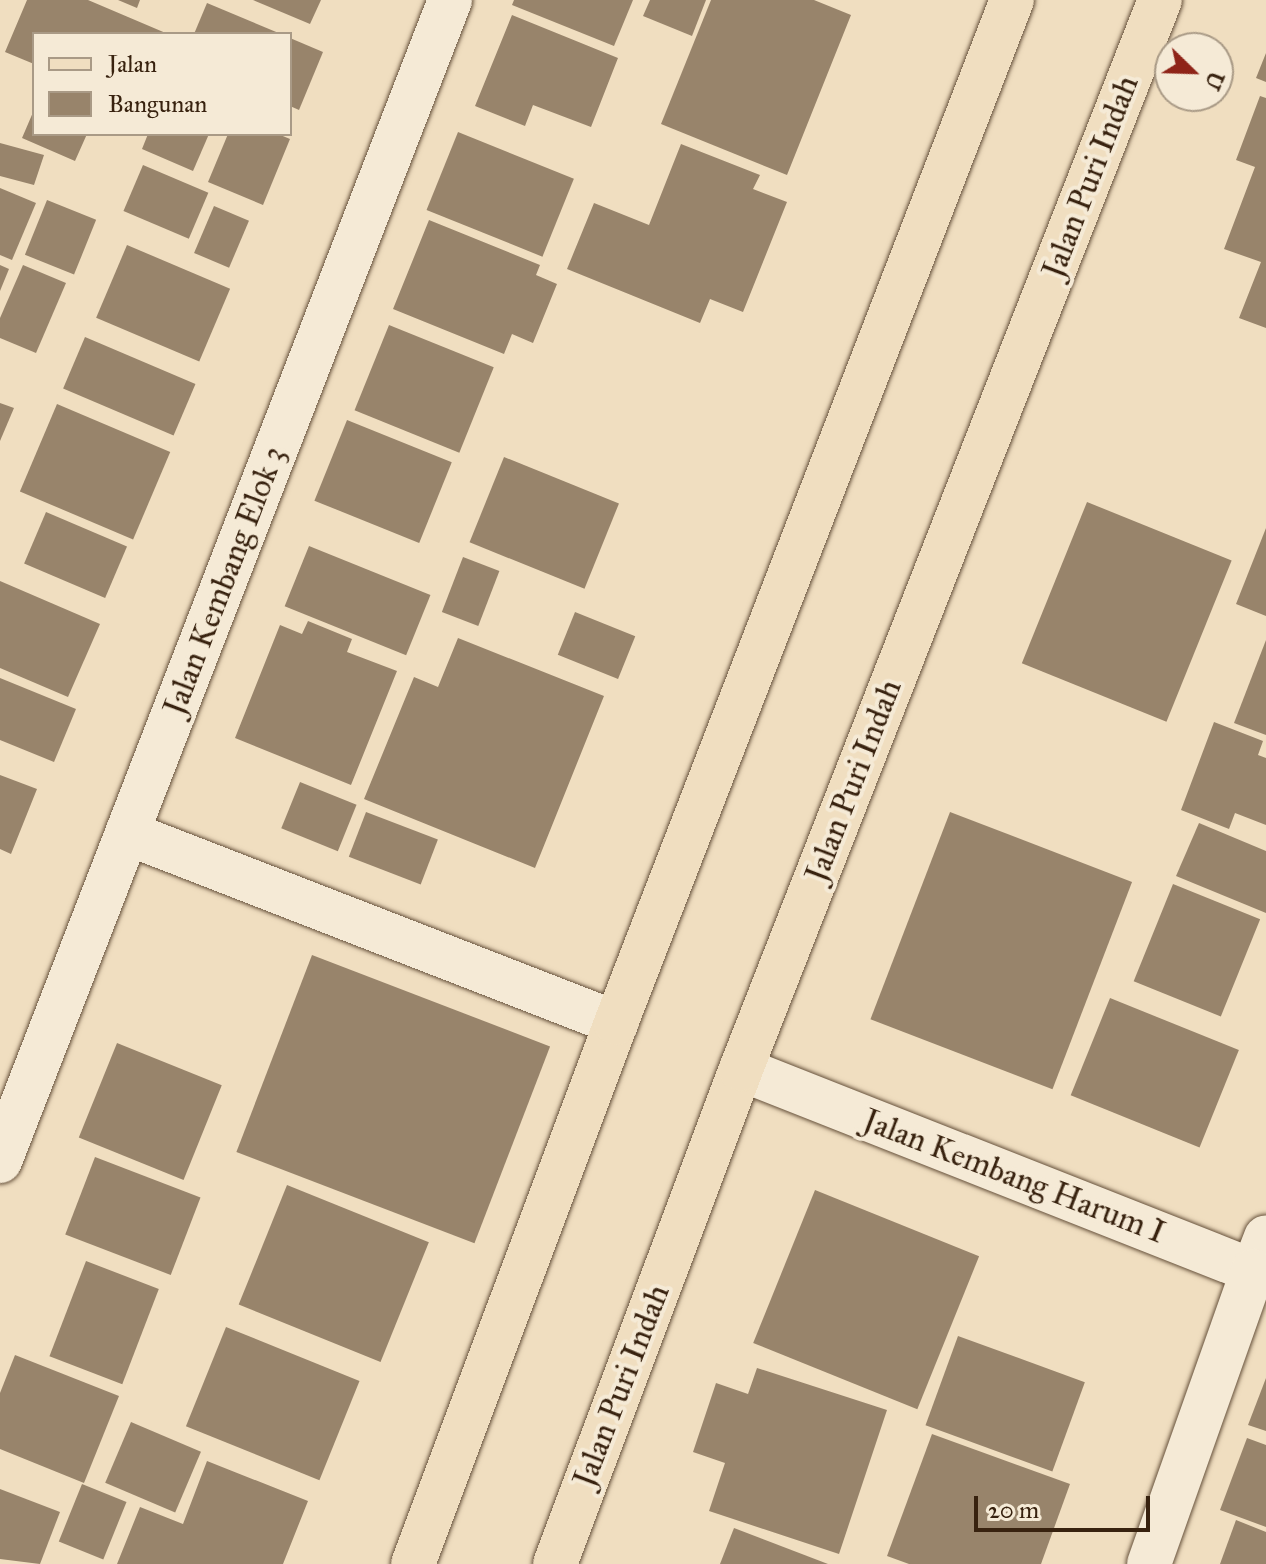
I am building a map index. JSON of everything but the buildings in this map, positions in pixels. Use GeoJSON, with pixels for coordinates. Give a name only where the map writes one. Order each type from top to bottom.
{"type":"FeatureCollection","features":[{"type":"Feature","properties":{"kind":"main road"},"geometry":{"type":"LineString","coordinates":[[413,1564],[616,1023],[1012,0]]}},
{"type":"Feature","properties":{"kind":"main road","name":"Jalan Puri Indah"},"geometry":{"type":"LineString","coordinates":[[555,1564],[741,1069],[1160,0]]}},
{"type":"Feature","properties":{"kind":"street","name":"Jalan Kembang Elok 3"},"geometry":{"type":"LineString","coordinates":[[0,1161],[450,0]]}},
{"type":"Feature","properties":{"kind":"street"},"geometry":{"type":"LineString","coordinates":[[127,833],[616,1023]]}},
{"type":"Feature","properties":{"kind":"street","name":"Jalan Kembang Harum I"},"geometry":{"type":"LineString","coordinates":[[741,1069],[1259,1254]]}},
{"type":"Feature","properties":{"kind":"street"},"geometry":{"type":"LineString","coordinates":[[1149,1564],[1259,1254]]}}]}
